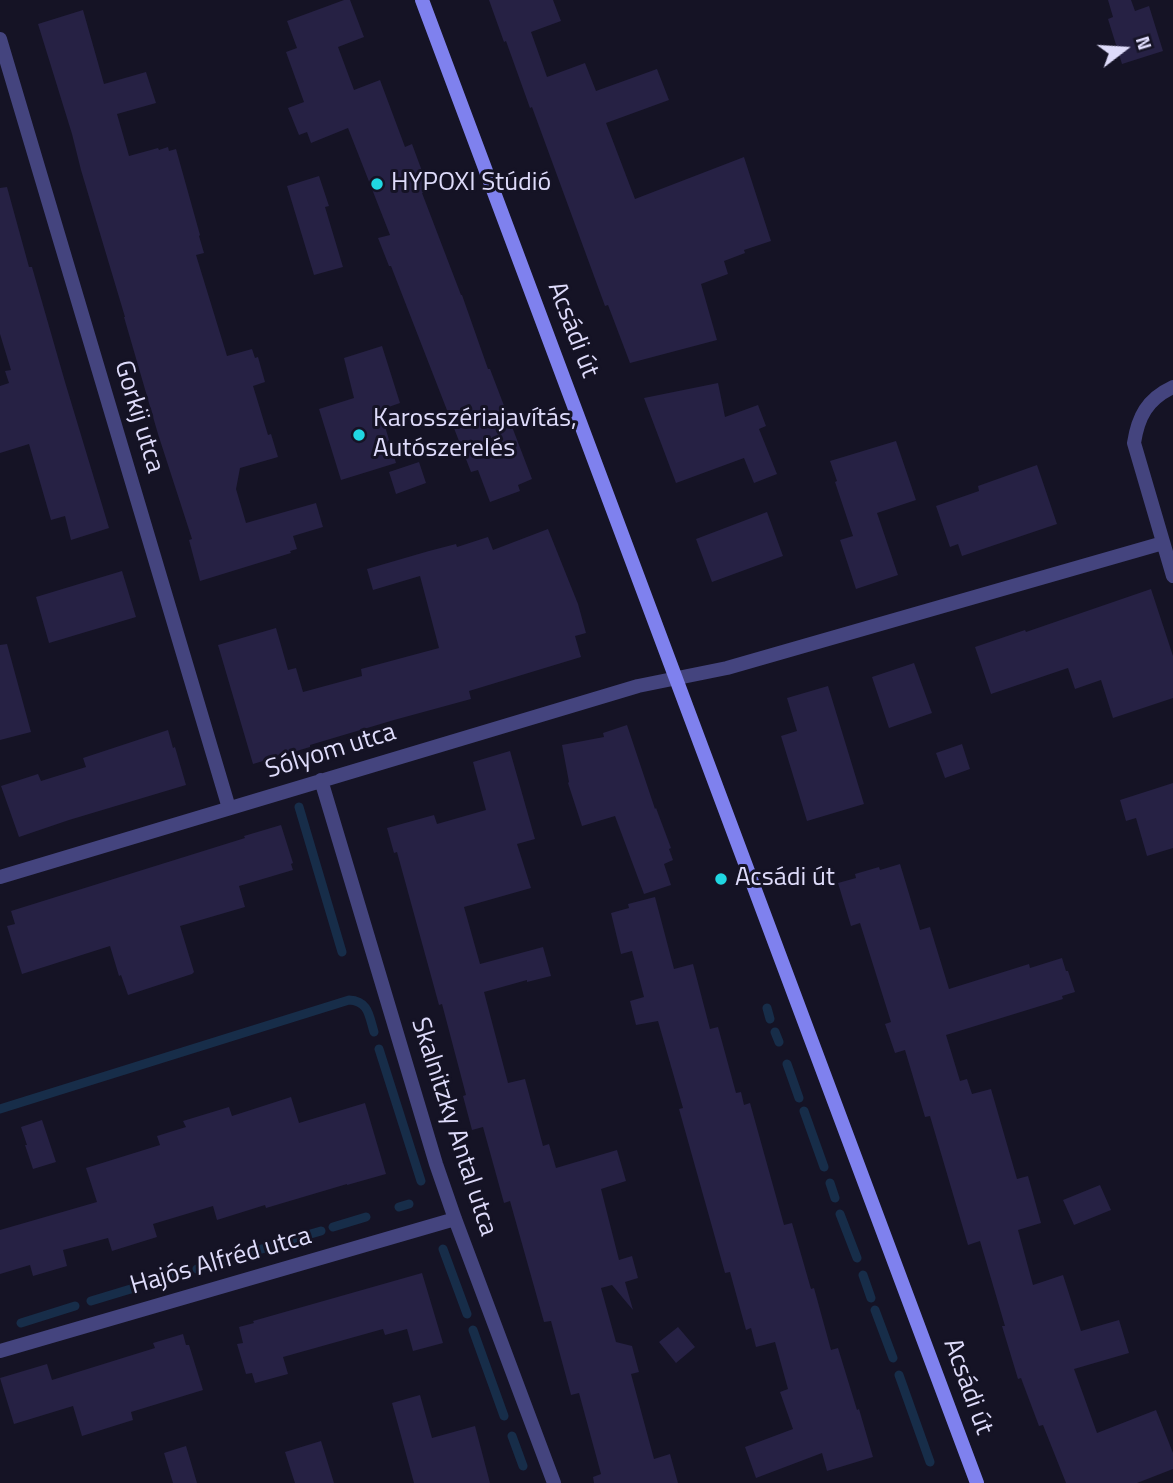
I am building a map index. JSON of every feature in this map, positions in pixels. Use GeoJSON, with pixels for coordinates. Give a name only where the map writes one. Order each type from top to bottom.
{"type":"FeatureCollection","features":[{"type":"Feature","properties":{"kind":"main road","name":"Acsádi út"},"geometry":{"type":"LineString","coordinates":[[422,0],[976,1483]]}},
{"type":"Feature","properties":{"kind":"street","name":"Gorkij utca"},"geometry":{"type":"LineString","coordinates":[[0,39],[229,808]]}},
{"type":"Feature","properties":{"kind":"street"},"geometry":{"type":"LineString","coordinates":[[1173,387],[1149,404],[1137,423],[1134,443],[1173,576]]}},
{"type":"Feature","properties":{"kind":"street"},"geometry":{"type":"LineString","coordinates":[[677,678],[740,664],[1163,543]]}},
{"type":"Feature","properties":{"kind":"street","name":"Sólyom utca"},"geometry":{"type":"LineString","coordinates":[[0,877],[638,686],[677,678]]}},
{"type":"Feature","properties":{"kind":"street","name":"Skalnitzky Antal utca"},"geometry":{"type":"LineString","coordinates":[[321,780],[432,1151],[554,1483]]}},
{"type":"Feature","properties":{"kind":"street","name":"Hajós Alfréd utca"},"geometry":{"type":"LineString","coordinates":[[0,1351],[455,1219]]}},
{"type":"Feature","properties":{"kind":"building"},"geometry":{"type":"Polygon","coordinates":[[[350,0],[364,37],[338,47],[354,90],[380,80],[405,147],[412,144],[429,190],[422,193],[532,479],[518,485],[520,491],[490,502],[478,470],[471,472],[378,238],[390,235],[348,128],[311,143],[307,132],[299,135],[288,108],[304,102],[286,52],[297,48],[287,21],[350,0]]]}},
{"type":"Feature","properties":{"kind":"building"},"geometry":{"type":"Polygon","coordinates":[[[489,0],[553,0],[561,21],[531,32],[547,77],[585,63],[596,91],[657,69],[669,100],[606,123],[635,199],[744,157],[771,241],[744,250],[745,253],[724,261],[728,274],[701,284],[717,340],[630,363],[608,305],[605,306],[532,107],[530,108],[489,0]]]}},
{"type":"Feature","properties":{"kind":"building"},"geometry":{"type":"Polygon","coordinates":[[[1108,0],[1131,0],[1135,11],[1149,6],[1163,51],[1122,64],[1108,19],[1113,17],[1108,0]]]}},
{"type":"Feature","properties":{"kind":"building"},"geometry":{"type":"Polygon","coordinates":[[[83,10],[104,84],[146,72],[156,103],[117,114],[129,156],[158,148],[168,147],[169,151],[176,149],[204,253],[196,255],[227,356],[252,349],[255,358],[258,357],[265,382],[253,386],[268,435],[271,434],[278,457],[240,468],[236,489],[246,523],[316,503],[323,527],[293,536],[297,549],[290,551],[291,553],[200,581],[189,540],[192,539],[158,434],[38,24],[83,10]]]}},
{"type":"Feature","properties":{"kind":"building"},"geometry":{"type":"Polygon","coordinates":[[[319,176],[329,206],[325,207],[343,267],[314,275],[287,186],[319,176]]]}},
{"type":"Feature","properties":{"kind":"building"},"geometry":{"type":"Polygon","coordinates":[[[7,187],[109,528],[71,540],[65,516],[51,520],[29,444],[0,453],[0,386],[9,383],[5,371],[11,370],[0,334],[0,188],[7,187]]]}},
{"type":"Feature","properties":{"kind":"building"},"geometry":{"type":"Polygon","coordinates":[[[382,346],[400,403],[380,410],[396,463],[341,480],[319,409],[354,398],[344,358],[382,346]]]}},
{"type":"Feature","properties":{"kind":"building"},"geometry":{"type":"Polygon","coordinates":[[[718,383],[725,417],[758,405],[766,426],[759,429],[777,474],[754,483],[744,458],[676,483],[644,398],[718,383]]]}},
{"type":"Feature","properties":{"kind":"building"},"geometry":{"type":"Polygon","coordinates":[[[896,441],[916,500],[877,513],[898,575],[856,589],[840,540],[853,536],[830,461],[896,441]]]}},
{"type":"Feature","properties":{"kind":"building"},"geometry":{"type":"Polygon","coordinates":[[[419,462],[426,483],[396,494],[389,472],[419,462]]]}},
{"type":"Feature","properties":{"kind":"building"},"geometry":{"type":"Polygon","coordinates":[[[1037,465],[1057,524],[962,556],[958,544],[950,547],[936,506],[979,491],[978,486],[1037,465]]]}},
{"type":"Feature","properties":{"kind":"building"},"geometry":{"type":"Polygon","coordinates":[[[767,512],[783,556],[712,582],[696,539],[767,512]]]}},
{"type":"Feature","properties":{"kind":"building"},"geometry":{"type":"Polygon","coordinates":[[[548,529],[578,604],[586,633],[575,636],[581,657],[469,691],[471,699],[253,764],[218,645],[276,628],[288,670],[296,668],[303,692],[362,676],[361,669],[439,648],[420,576],[373,590],[367,569],[488,537],[493,550],[548,529]]]}},
{"type":"Feature","properties":{"kind":"building"},"geometry":{"type":"Polygon","coordinates":[[[122,571],[136,617],[49,643],[36,597],[122,571]]]}},
{"type":"Feature","properties":{"kind":"building"},"geometry":{"type":"Polygon","coordinates":[[[1151,589],[1173,656],[1173,698],[1113,718],[1101,680],[1075,689],[1068,668],[991,694],[975,647],[1151,589]]]}},
{"type":"Feature","properties":{"kind":"building"},"geometry":{"type":"Polygon","coordinates":[[[7,644],[31,732],[0,740],[0,645],[7,644]]]}},
{"type":"Feature","properties":{"kind":"building"},"geometry":{"type":"Polygon","coordinates":[[[914,663],[932,713],[889,728],[872,677],[914,663]]]}},
{"type":"Feature","properties":{"kind":"building"},"geometry":{"type":"Polygon","coordinates":[[[828,686],[864,804],[807,821],[781,736],[797,731],[787,698],[828,686]]]}},
{"type":"Feature","properties":{"kind":"building"},"geometry":{"type":"Polygon","coordinates":[[[627,725],[673,860],[664,864],[671,885],[644,894],[615,816],[582,826],[568,783],[562,745],[604,737],[603,733],[627,725]]]}},
{"type":"Feature","properties":{"kind":"building"},"geometry":{"type":"Polygon","coordinates":[[[168,730],[186,785],[19,837],[1,786],[38,774],[41,781],[86,767],[83,758],[168,730]]]}},
{"type":"Feature","properties":{"kind":"building"},"geometry":{"type":"Polygon","coordinates":[[[962,744],[970,769],[945,778],[936,753],[962,744]]]}},
{"type":"Feature","properties":{"kind":"building"},"geometry":{"type":"Polygon","coordinates":[[[510,751],[535,839],[517,844],[531,888],[464,907],[480,964],[543,947],[551,976],[484,992],[508,1083],[525,1079],[543,1146],[549,1144],[556,1168],[617,1150],[626,1181],[601,1189],[619,1260],[632,1256],[638,1278],[625,1282],[633,1310],[612,1285],[601,1288],[616,1342],[632,1346],[639,1372],[631,1374],[654,1459],[670,1454],[678,1483],[594,1483],[593,1477],[601,1474],[579,1393],[571,1395],[551,1321],[544,1322],[510,1201],[504,1203],[483,1127],[472,1130],[463,1096],[466,1095],[442,1004],[439,1005],[397,852],[394,853],[387,828],[434,815],[437,824],[486,810],[473,762],[510,751]]]}},
{"type":"Feature","properties":{"kind":"building"},"geometry":{"type":"Polygon","coordinates":[[[1173,783],[1173,848],[1147,856],[1136,818],[1126,821],[1120,800],[1173,783]]]}},
{"type":"Feature","properties":{"kind":"building"},"geometry":{"type":"Polygon","coordinates":[[[281,825],[293,870],[239,886],[245,907],[180,926],[194,972],[192,974],[128,995],[110,946],[22,974],[7,926],[15,924],[11,911],[281,825]]]}},
{"type":"Feature","properties":{"kind":"building"},"geometry":{"type":"Polygon","coordinates":[[[900,864],[920,930],[930,927],[949,989],[1029,964],[1030,968],[1062,958],[1068,971],[1075,992],[1062,996],[1063,999],[946,1035],[960,1081],[967,1079],[972,1094],[991,1089],[1017,1179],[1028,1176],[1041,1223],[1018,1230],[1033,1285],[1063,1275],[1081,1331],[1119,1320],[1129,1353],[1074,1369],[1097,1433],[1156,1410],[1173,1453],[1173,1469],[1137,1483],[1066,1483],[1043,1425],[1039,1426],[1021,1378],[1018,1379],[980,1241],[968,1245],[930,1116],[925,1117],[905,1050],[895,1053],[885,1024],[891,1022],[860,923],[851,926],[838,883],[856,878],[855,874],[900,864]]]}},
{"type":"Feature","properties":{"kind":"building"},"geometry":{"type":"Polygon","coordinates":[[[655,897],[674,969],[693,964],[710,1029],[718,1027],[736,1093],[741,1092],[744,1105],[750,1103],[784,1225],[792,1223],[831,1350],[838,1348],[873,1457],[827,1471],[822,1453],[756,1478],[745,1447],[793,1429],[780,1392],[788,1389],[775,1342],[756,1347],[751,1328],[746,1330],[730,1272],[725,1273],[679,1109],[683,1108],[658,1021],[636,1025],[630,1001],[644,997],[632,951],[621,954],[611,913],[629,908],[628,904],[655,897]]]}},
{"type":"Feature","properties":{"kind":"building"},"geometry":{"type":"Polygon","coordinates":[[[291,1097],[299,1123],[365,1103],[386,1174],[217,1220],[213,1206],[153,1224],[157,1237],[112,1251],[108,1238],[63,1250],[67,1266],[33,1276],[30,1265],[0,1274],[0,1230],[97,1202],[86,1168],[160,1145],[157,1136],[186,1127],[183,1121],[229,1107],[232,1116],[291,1097]]]}},
{"type":"Feature","properties":{"kind":"building"},"geometry":{"type":"Polygon","coordinates":[[[42,1120],[56,1162],[33,1169],[21,1127],[42,1120]]]}},
{"type":"Feature","properties":{"kind":"building"},"geometry":{"type":"Polygon","coordinates":[[[1100,1185],[1111,1210],[1074,1225],[1063,1200],[1100,1185]]]}},
{"type":"Feature","properties":{"kind":"building"},"geometry":{"type":"Polygon","coordinates":[[[422,1273],[443,1343],[413,1351],[407,1329],[385,1335],[383,1329],[283,1357],[288,1374],[255,1383],[252,1373],[246,1374],[237,1344],[243,1343],[239,1327],[422,1273]]]}},
{"type":"Feature","properties":{"kind":"building"},"geometry":{"type":"Polygon","coordinates":[[[678,1327],[695,1347],[676,1363],[659,1342],[678,1327]]]}},
{"type":"Feature","properties":{"kind":"building"},"geometry":{"type":"Polygon","coordinates":[[[183,1334],[203,1390],[131,1412],[133,1420],[82,1436],[73,1406],[14,1424],[0,1378],[47,1364],[52,1380],[155,1348],[153,1343],[183,1334]]]}},
{"type":"Feature","properties":{"kind":"building"},"geometry":{"type":"Polygon","coordinates":[[[420,1395],[432,1438],[475,1426],[490,1483],[414,1483],[392,1403],[420,1395]]]}},
{"type":"Feature","properties":{"kind":"building"},"geometry":{"type":"Polygon","coordinates":[[[321,1441],[334,1483],[295,1483],[285,1452],[321,1441]]]}},
{"type":"Feature","properties":{"kind":"building"},"geometry":{"type":"Polygon","coordinates":[[[186,1446],[197,1483],[173,1483],[164,1453],[186,1446]]]}},
{"type":"Feature","properties":{"kind":"waterway"},"geometry":{"type":"LineString","coordinates":[[299,807],[342,952]]}},
{"type":"Feature","properties":{"kind":"waterway"},"geometry":{"type":"LineString","coordinates":[[0,1109],[349,1000],[364,1006],[374,1032]]}},
{"type":"Feature","properties":{"kind":"waterway"},"geometry":{"type":"LineString","coordinates":[[767,1008],[770,1019]]}},
{"type":"Feature","properties":{"kind":"waterway"},"geometry":{"type":"LineString","coordinates":[[775,1032],[779,1042]]}},
{"type":"Feature","properties":{"kind":"waterway"},"geometry":{"type":"LineString","coordinates":[[379,1049],[421,1181]]}},
{"type":"Feature","properties":{"kind":"waterway"},"geometry":{"type":"LineString","coordinates":[[787,1064],[799,1098]]}},
{"type":"Feature","properties":{"kind":"waterway"},"geometry":{"type":"LineString","coordinates":[[804,1111],[824,1167]]}},
{"type":"Feature","properties":{"kind":"waterway"},"geometry":{"type":"LineString","coordinates":[[830,1183],[835,1198]]}},
{"type":"Feature","properties":{"kind":"waterway"},"geometry":{"type":"LineString","coordinates":[[399,1207],[409,1204]]}},
{"type":"Feature","properties":{"kind":"waterway"},"geometry":{"type":"LineString","coordinates":[[840,1214],[857,1258]]}},
{"type":"Feature","properties":{"kind":"waterway"},"geometry":{"type":"LineString","coordinates":[[333,1227],[366,1217]]}},
{"type":"Feature","properties":{"kind":"waterway"},"geometry":{"type":"LineString","coordinates":[[283,1242],[321,1231]]}},
{"type":"Feature","properties":{"kind":"waterway"},"geometry":{"type":"LineString","coordinates":[[248,1253],[272,1246]]}},
{"type":"Feature","properties":{"kind":"waterway"},"geometry":{"type":"LineString","coordinates":[[443,1249],[467,1314]]}},
{"type":"Feature","properties":{"kind":"waterway"},"geometry":{"type":"LineString","coordinates":[[197,1269],[227,1260]]}},
{"type":"Feature","properties":{"kind":"waterway"},"geometry":{"type":"LineString","coordinates":[[162,1279],[179,1274]]}},
{"type":"Feature","properties":{"kind":"waterway"},"geometry":{"type":"LineString","coordinates":[[863,1275],[871,1298]]}},
{"type":"Feature","properties":{"kind":"waterway"},"geometry":{"type":"LineString","coordinates":[[91,1301],[134,1288]]}},
{"type":"Feature","properties":{"kind":"waterway"},"geometry":{"type":"LineString","coordinates":[[21,1323],[75,1306]]}},
{"type":"Feature","properties":{"kind":"waterway"},"geometry":{"type":"LineString","coordinates":[[875,1310],[893,1358]]}},
{"type":"Feature","properties":{"kind":"waterway"},"geometry":{"type":"LineString","coordinates":[[473,1330],[504,1416]]}},
{"type":"Feature","properties":{"kind":"waterway"},"geometry":{"type":"LineString","coordinates":[[899,1375],[930,1462]]}},
{"type":"Feature","properties":{"kind":"waterway"},"geometry":{"type":"LineString","coordinates":[[512,1436],[523,1466]]}},
{"type":"Feature","properties":{"kind":"place","name":"HYPOXI Stúdió"},"geometry":{"type":"Point","coordinates":[377,184]}},
{"type":"Feature","properties":{"kind":"place","name":"Karosszériajavítás, Autószerelés"},"geometry":{"type":"Point","coordinates":[359,435]}},
{"type":"Feature","properties":{"kind":"place","name":"Acsádi út"},"geometry":{"type":"Point","coordinates":[721,879]}}]}
